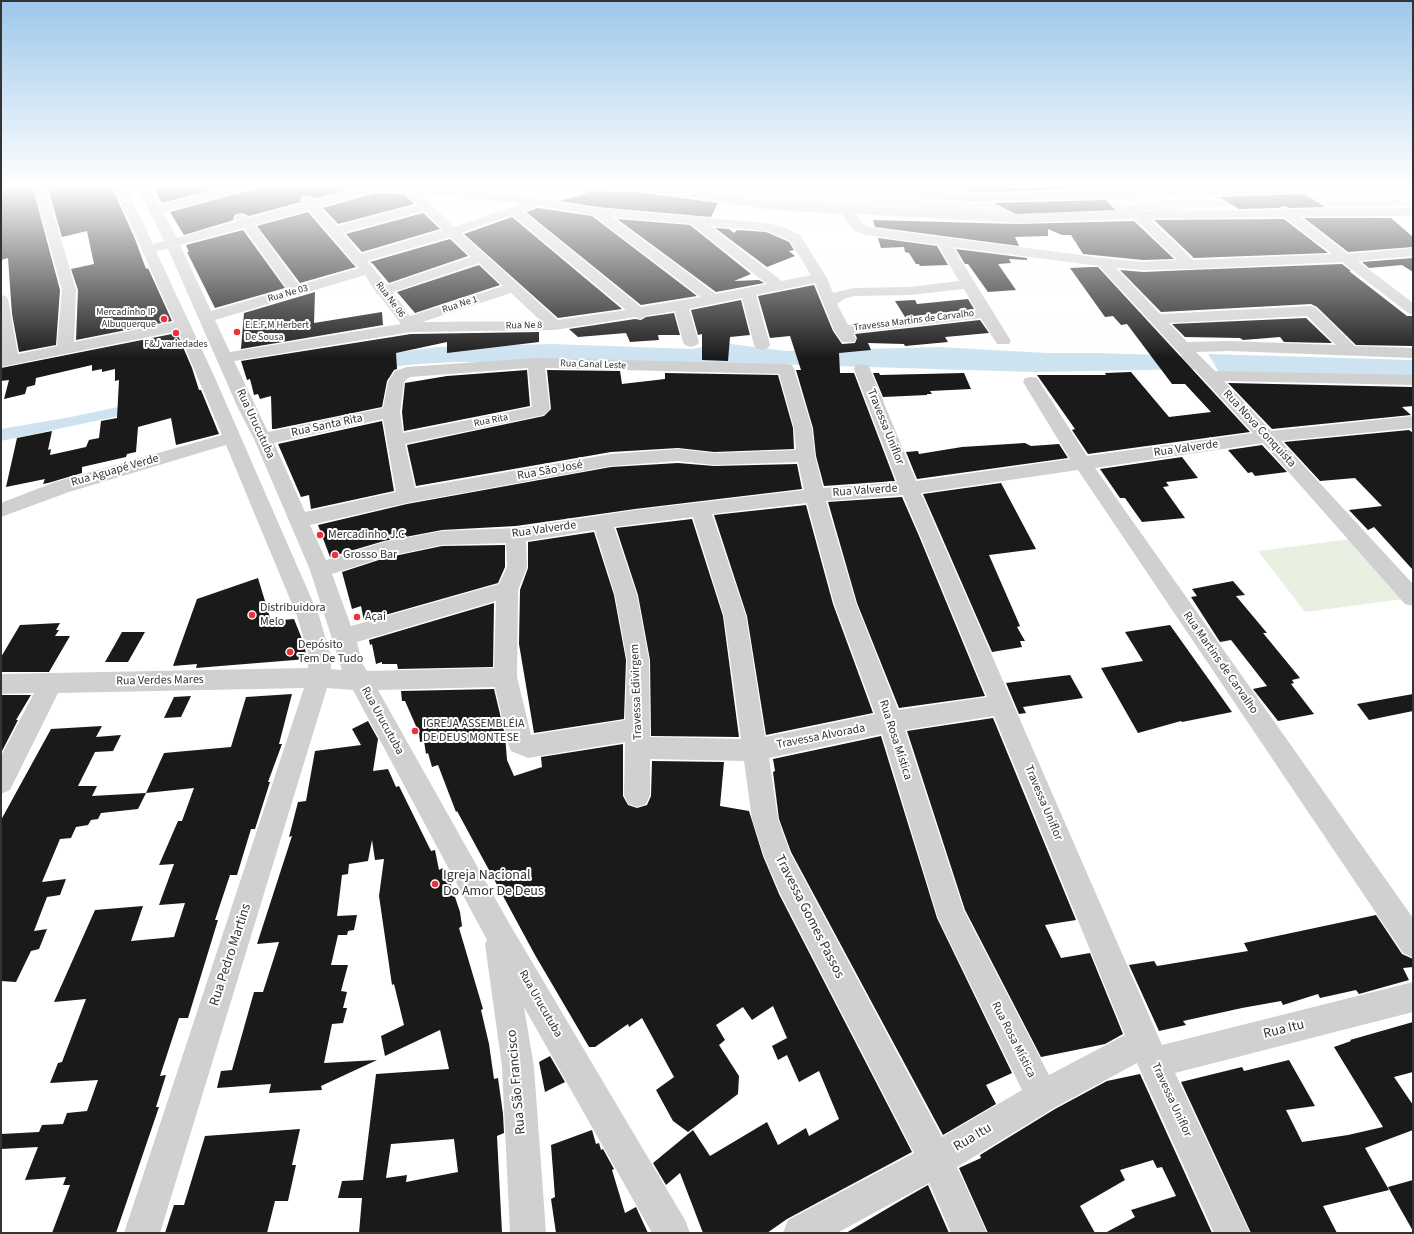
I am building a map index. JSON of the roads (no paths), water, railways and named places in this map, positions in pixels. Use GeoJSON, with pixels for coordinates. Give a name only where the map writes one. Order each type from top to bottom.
{"type":"FeatureCollection","features":[{"type":"Feature","properties":{"kind":"street"},"geometry":{"type":"LineString","coordinates":[[55,243],[69,290],[65,350]]}},
{"type":"Feature","properties":{"kind":"street"},"geometry":{"type":"LineString","coordinates":[[159,243],[148,245],[308,616],[318,649],[319,678]]}},
{"type":"Feature","properties":{"kind":"street","name":"Rua Urucutuba"},"geometry":{"type":"LineString","coordinates":[[171,243],[178,260],[207,317],[247,408],[263,439],[320,570],[344,636],[351,664],[499,933],[672,1233]]}},
{"type":"Feature","properties":{"kind":"street"},"geometry":{"type":"LineString","coordinates":[[261,243],[296,291]]}},
{"type":"Feature","properties":{"kind":"street","name":"Rua Ne 06"},"geometry":{"type":"LineString","coordinates":[[345,243],[409,325]]}},
{"type":"Feature","properties":{"kind":"street","name":"Rua Ne 03"},"geometry":{"type":"LineString","coordinates":[[207,317],[296,291],[423,243]]}},
{"type":"Feature","properties":{"kind":"street"},"geometry":{"type":"LineString","coordinates":[[464,243],[555,326]]}},
{"type":"Feature","properties":{"kind":"street"},"geometry":{"type":"LineString","coordinates":[[553,243],[640,314]]}},
{"type":"Feature","properties":{"kind":"street"},"geometry":{"type":"LineString","coordinates":[[638,243],[714,300]]}},
{"type":"Feature","properties":{"kind":"street"},"geometry":{"type":"LineString","coordinates":[[723,243],[780,287]]}},
{"type":"Feature","properties":{"kind":"street"},"geometry":{"type":"LineString","coordinates":[[798,243],[820,278],[829,303],[839,296],[854,292],[910,291],[968,284]]}},
{"type":"Feature","properties":{"kind":"street"},"geometry":{"type":"LineString","coordinates":[[942,243],[1003,341]]}},
{"type":"Feature","properties":{"kind":"street"},"geometry":{"type":"LineString","coordinates":[[1027,243],[1104,262],[1143,266],[1346,258],[1413,252]]}},
{"type":"Feature","properties":{"kind":"street"},"geometry":{"type":"LineString","coordinates":[[1167,243],[1190,265]]}},
{"type":"Feature","properties":{"kind":"street"},"geometry":{"type":"LineString","coordinates":[[1325,243],[1413,310]]}},
{"type":"Feature","properties":{"kind":"street"},"geometry":{"type":"LineString","coordinates":[[382,291],[481,258]]}},
{"type":"Feature","properties":{"kind":"street","name":"Rua Nova Conquista"},"geometry":{"type":"LineString","coordinates":[[1104,262],[1267,437],[1413,598]]}},
{"type":"Feature","properties":{"kind":"street","name":"Rua Ne 8"},"geometry":{"type":"LineString","coordinates":[[225,358],[409,325],[555,326],[640,314],[820,278]]}},
{"type":"Feature","properties":{"kind":"street","name":"Rua Ne 1"},"geometry":{"type":"LineString","coordinates":[[409,325],[513,288]]}},
{"type":"Feature","properties":{"kind":"street"},"geometry":{"type":"LineString","coordinates":[[748,293],[762,345]]}},
{"type":"Feature","properties":{"kind":"street"},"geometry":{"type":"LineString","coordinates":[[1,299],[6,361],[183,325]]}},
{"type":"Feature","properties":{"kind":"street","name":"Travessa Martins de Carvalho"},"geometry":{"type":"LineString","coordinates":[[829,303],[845,334],[986,313]]}},
{"type":"Feature","properties":{"kind":"street"},"geometry":{"type":"LineString","coordinates":[[681,306],[691,342]]}},
{"type":"Feature","properties":{"kind":"street"},"geometry":{"type":"LineString","coordinates":[[1156,319],[1311,311],[1350,350]]}},
{"type":"Feature","properties":{"kind":"street"},"geometry":{"type":"LineString","coordinates":[[1182,347],[1230,346],[1413,353]]}},
{"type":"Feature","properties":{"kind":"street","name":"Rua Canal Leste"},"geometry":{"type":"LineString","coordinates":[[391,412],[396,382],[401,375],[413,371],[536,363],[644,367],[786,369]]}},
{"type":"Feature","properties":{"kind":"street","name":"Rua Rita"},"geometry":{"type":"LineString","coordinates":[[395,440],[538,411],[541,409],[536,363]]}},
{"type":"Feature","properties":{"kind":"street","name":"Rua Rosa Mística"},"geometry":{"type":"LineString","coordinates":[[786,369],[804,428],[806,456],[845,603],[890,722],[936,872],[952,918],[1042,1096]]}},
{"type":"Feature","properties":{"kind":"street","name":"Travessa Uniflor"},"geometry":{"type":"LineString","coordinates":[[862,369],[909,488],[1149,1053],[1232,1233]]}},
{"type":"Feature","properties":{"kind":"street"},"geometry":{"type":"LineString","coordinates":[[1210,376],[1413,380]]}},
{"type":"Feature","properties":{"kind":"street","name":"Rua Martins de Carvalho"},"geometry":{"type":"LineString","coordinates":[[1031,382],[1083,464],[1413,943]]}},
{"type":"Feature","properties":{"kind":"street"},"geometry":{"type":"LineString","coordinates":[[391,412],[395,440],[407,496]]}},
{"type":"Feature","properties":{"kind":"street","name":"Rua Santa Rita"},"geometry":{"type":"LineString","coordinates":[[263,439],[391,412]]}},
{"type":"Feature","properties":{"kind":"street","name":"Rua Valverde"},"geometry":{"type":"LineString","coordinates":[[320,570],[414,542],[479,536],[516,535],[815,494],[909,488],[1267,437],[1413,422]]}},
{"type":"Feature","properties":{"kind":"street","name":"Rua Aguapé Verde"},"geometry":{"type":"LineString","coordinates":[[1,510],[62,487],[231,438]]}},
{"type":"Feature","properties":{"kind":"street","name":"Rua São José"},"geometry":{"type":"LineString","coordinates":[[298,521],[407,496],[611,460],[678,455],[714,459],[806,456]]}},
{"type":"Feature","properties":{"kind":"street","name":"Travessa Gomes Passos"},"geometry":{"type":"LineString","coordinates":[[700,509],[735,616],[765,819],[787,877],[936,1160],[969,1233]]}},
{"type":"Feature","properties":{"kind":"street","name":"Travessa Edivirgem"},"geometry":{"type":"LineString","coordinates":[[602,522],[619,570],[633,625],[638,660],[637,795]]}},
{"type":"Feature","properties":{"kind":"street"},"geometry":{"type":"LineString","coordinates":[[360,681],[505,677],[507,590],[517,567],[516,535]]}},
{"type":"Feature","properties":{"kind":"street"},"geometry":{"type":"LineString","coordinates":[[344,636],[507,590]]}},
{"type":"Feature","properties":{"kind":"street","name":"Travessa Alvorada"},"geometry":{"type":"LineString","coordinates":[[505,677],[520,743],[528,746],[638,738],[756,750],[890,722],[1002,705]]}},
{"type":"Feature","properties":{"kind":"street","name":"Rua Verdes Mares"},"geometry":{"type":"LineString","coordinates":[[1,684],[319,678],[360,681]]}},
{"type":"Feature","properties":{"kind":"street","name":"Rua Pedro Martins"},"geometry":{"type":"LineString","coordinates":[[142,1233],[319,678]]}},
{"type":"Feature","properties":{"kind":"street"},"geometry":{"type":"LineString","coordinates":[[1,782],[52,682]]}},
{"type":"Feature","properties":{"kind":"street","name":"Rua São Francisco"},"geometry":{"type":"LineString","coordinates":[[499,933],[518,1068],[528,1233]]}},
{"type":"Feature","properties":{"kind":"street","name":"Rua Itu"},"geometry":{"type":"LineString","coordinates":[[801,1233],[936,1160],[1042,1096],[1149,1053],[1413,996]]}},
{"type":"Feature","properties":{"kind":"water"},"geometry":{"type":"Polygon","coordinates":[[[723,343],[786,351],[939,347],[1047,353],[1185,356],[1199,369],[1034,372],[770,364],[456,362],[391,367],[375,356],[435,347],[553,344],[692,349],[723,343]]]}},
{"type":"Feature","properties":{"kind":"water"},"geometry":{"type":"Polygon","coordinates":[[[1208,354],[1413,360],[1413,379],[1219,372],[1208,354]]]}},
{"type":"Feature","properties":{"kind":"water"},"geometry":{"type":"Polygon","coordinates":[[[165,397],[185,402],[1,441],[1,429],[71,417],[165,397]]]}},
{"type":"Feature","properties":{"kind":"place","name":"Mercadinho IP Albuquerque"},"geometry":{"type":"Point","coordinates":[164,319]}},
{"type":"Feature","properties":{"kind":"place","name":"E.E.F.M Herbert De Sousa"},"geometry":{"type":"Point","coordinates":[237,332]}},
{"type":"Feature","properties":{"kind":"place","name":"F&J variedades"},"geometry":{"type":"Point","coordinates":[176,333]}},
{"type":"Feature","properties":{"kind":"place","name":"Mercadinho J.C"},"geometry":{"type":"Point","coordinates":[320,535]}},
{"type":"Feature","properties":{"kind":"place","name":"Grosso Bar"},"geometry":{"type":"Point","coordinates":[335,555]}},
{"type":"Feature","properties":{"kind":"place","name":"Distribuidora Melo"},"geometry":{"type":"Point","coordinates":[252,615]}},
{"type":"Feature","properties":{"kind":"place","name":"Açai"},"geometry":{"type":"Point","coordinates":[357,617]}},
{"type":"Feature","properties":{"kind":"place","name":"Depósito Tem De Tudo"},"geometry":{"type":"Point","coordinates":[290,652]}},
{"type":"Feature","properties":{"kind":"place","name":"IGREJA ASSEMBLÉIA DE DEUS MONTESE"},"geometry":{"type":"Point","coordinates":[415,731]}},
{"type":"Feature","properties":{"kind":"place","name":"Igreja Nacional Do Amor De Deus"},"geometry":{"type":"Point","coordinates":[435,884]}}]}
